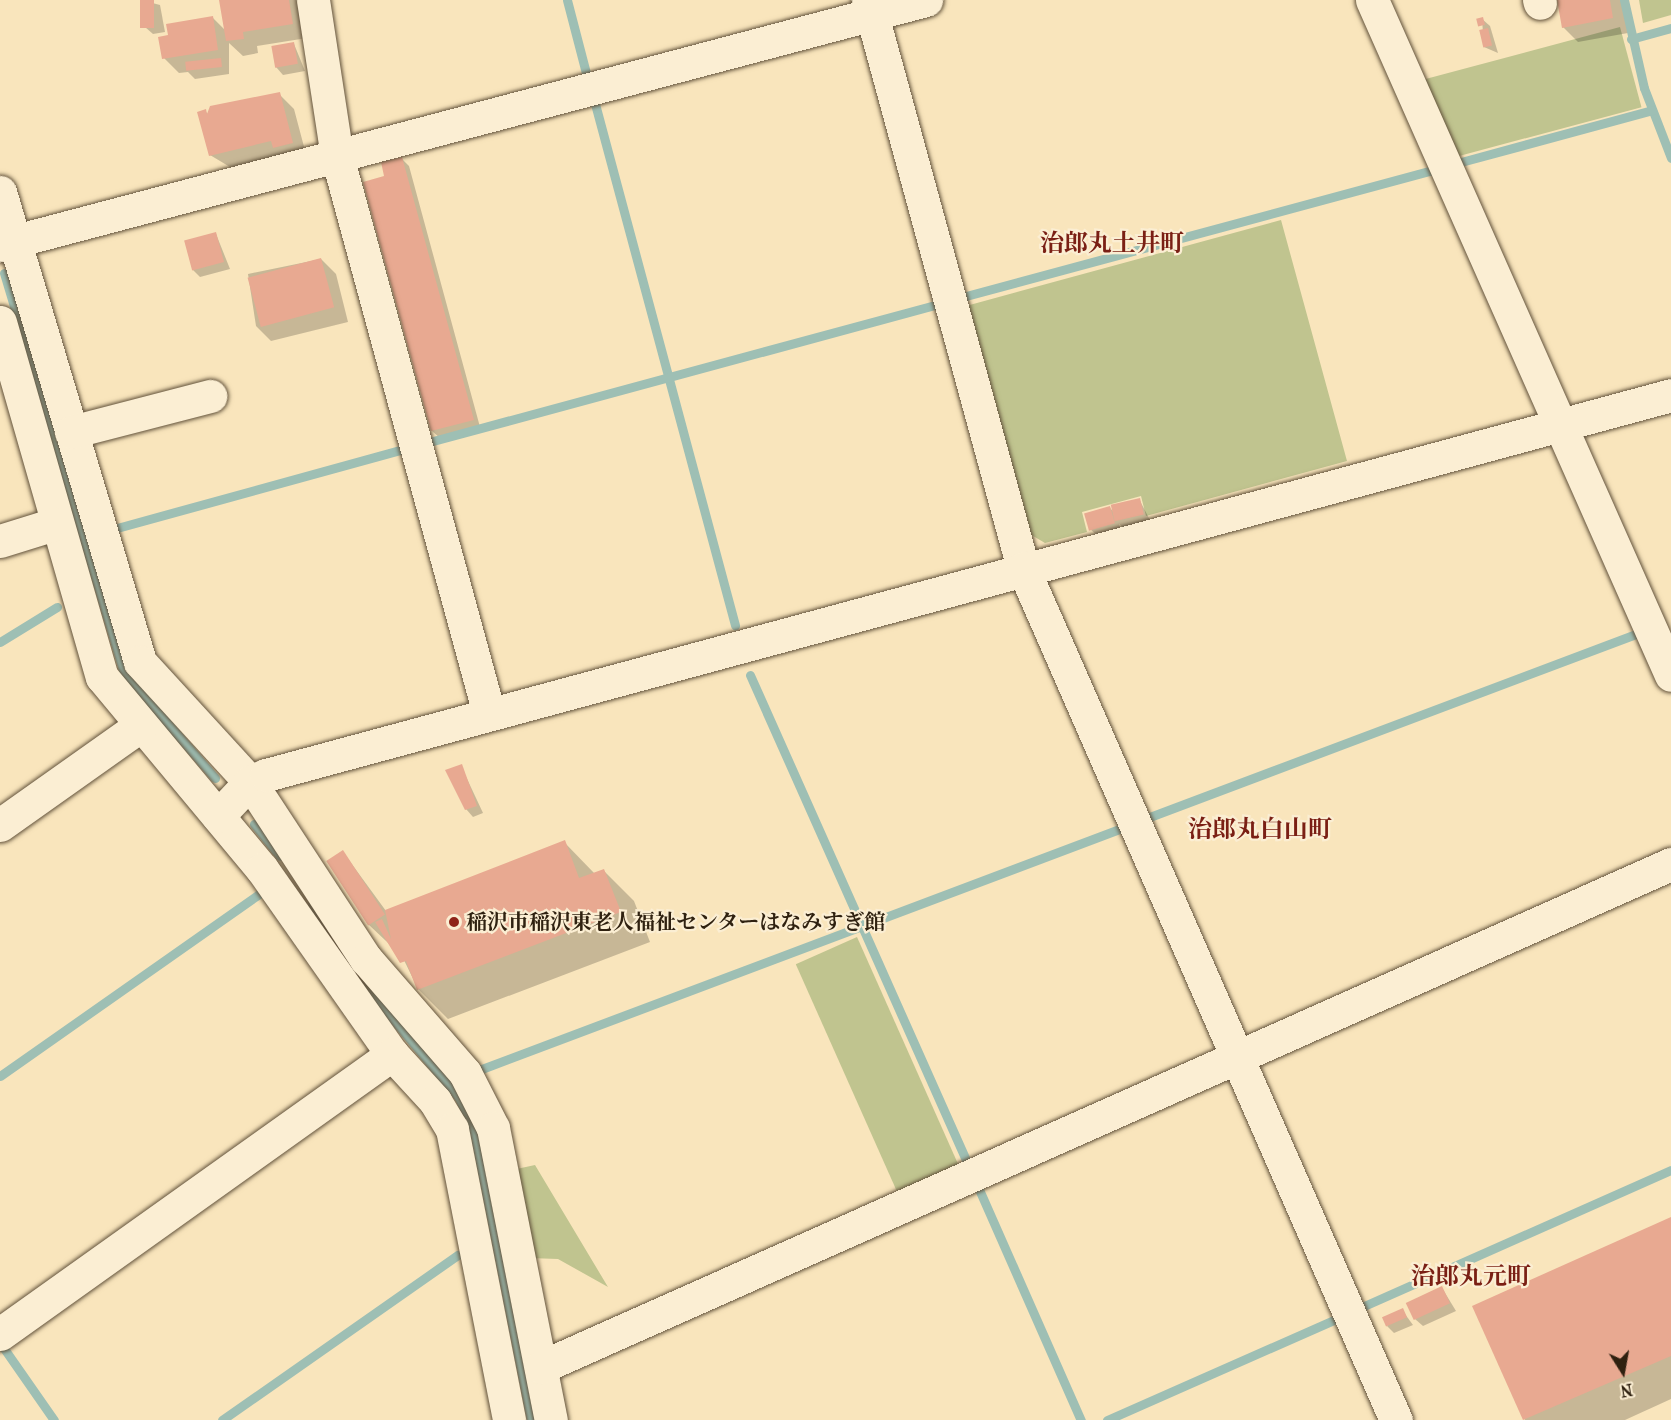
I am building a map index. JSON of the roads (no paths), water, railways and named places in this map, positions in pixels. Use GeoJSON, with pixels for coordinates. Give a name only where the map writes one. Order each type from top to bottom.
{"type":"FeatureCollection","features":[{"type":"Feature","properties":{"kind":"street"},"geometry":{"type":"LineString","coordinates":[[312,0],[337,156],[489,714]]}},
{"type":"Feature","properties":{"kind":"street"},"geometry":{"type":"LineString","coordinates":[[7,243],[337,156],[870,7],[926,0]]}},
{"type":"Feature","properties":{"kind":"street"},"geometry":{"type":"LineString","coordinates":[[1372,0],[1671,675]]}},
{"type":"Feature","properties":{"kind":"street"},"geometry":{"type":"LineString","coordinates":[[870,7],[1023,568],[1396,1420]]}},
{"type":"Feature","properties":{"kind":"street"},"geometry":{"type":"LineString","coordinates":[[0,192],[7,243],[71,432],[140,662],[250,782],[366,959],[465,1073],[493,1128],[551,1420]]}},
{"type":"Feature","properties":{"kind":"street"},"geometry":{"type":"LineString","coordinates":[[0,322],[55,524],[102,677],[262,869],[392,1054],[435,1101],[452,1129],[509,1420]]}},
{"type":"Feature","properties":{"kind":"street"},"geometry":{"type":"LineString","coordinates":[[218,816],[250,782],[1023,568],[1671,394]]}},
{"type":"Feature","properties":{"kind":"street"},"geometry":{"type":"LineString","coordinates":[[71,432],[210,396]]}},
{"type":"Feature","properties":{"kind":"street"},"geometry":{"type":"LineString","coordinates":[[0,541],[55,524]]}},
{"type":"Feature","properties":{"kind":"street"},"geometry":{"type":"LineString","coordinates":[[0,825],[141,724]]}},
{"type":"Feature","properties":{"kind":"street"},"geometry":{"type":"LineString","coordinates":[[541,1367],[1671,864]]}},
{"type":"Feature","properties":{"kind":"street"},"geometry":{"type":"LineString","coordinates":[[0,1334],[392,1054]]}},
{"type":"Feature","properties":{"kind":"waterway"},"geometry":{"type":"LineString","coordinates":[[567,0],[586,73]]}},
{"type":"Feature","properties":{"kind":"waterway"},"geometry":{"type":"LineString","coordinates":[[1624,0],[1644,88],[1671,158]]}},
{"type":"Feature","properties":{"kind":"waterway"},"geometry":{"type":"LineString","coordinates":[[1631,39],[1671,28]]}},
{"type":"Feature","properties":{"kind":"waterway"},"geometry":{"type":"LineString","coordinates":[[594,100],[735,625]]}},
{"type":"Feature","properties":{"kind":"waterway"},"geometry":{"type":"LineString","coordinates":[[1461,162],[1652,110]]}},
{"type":"Feature","properties":{"kind":"waterway"},"geometry":{"type":"LineString","coordinates":[[966,296],[1432,170]]}},
{"type":"Feature","properties":{"kind":"waterway"},"geometry":{"type":"LineString","coordinates":[[4,273],[124,673],[215,778]]}},
{"type":"Feature","properties":{"kind":"waterway"},"geometry":{"type":"LineString","coordinates":[[433,441],[935,305]]}},
{"type":"Feature","properties":{"kind":"waterway"},"geometry":{"type":"LineString","coordinates":[[117,528],[401,450]]}},
{"type":"Feature","properties":{"kind":"waterway"},"geometry":{"type":"LineString","coordinates":[[0,642],[57,607]]}},
{"type":"Feature","properties":{"kind":"waterway"},"geometry":{"type":"LineString","coordinates":[[1147,818],[1641,632]]}},
{"type":"Feature","properties":{"kind":"waterway"},"geometry":{"type":"LineString","coordinates":[[750,675],[966,1160]]}},
{"type":"Feature","properties":{"kind":"waterway"},"geometry":{"type":"LineString","coordinates":[[254,824],[280,856]]}},
{"type":"Feature","properties":{"kind":"waterway"},"geometry":{"type":"LineString","coordinates":[[479,1070],[1122,828]]}},
{"type":"Feature","properties":{"kind":"waterway"},"geometry":{"type":"LineString","coordinates":[[0,1076],[259,894]]}},
{"type":"Feature","properties":{"kind":"waterway"},"geometry":{"type":"LineString","coordinates":[[312,905],[338,950]]}},
{"type":"Feature","properties":{"kind":"waterway"},"geometry":{"type":"LineString","coordinates":[[357,976],[459,1098],[474,1132],[531,1420]]}},
{"type":"Feature","properties":{"kind":"waterway"},"geometry":{"type":"LineString","coordinates":[[1364,1306],[1671,1170]]}},
{"type":"Feature","properties":{"kind":"waterway"},"geometry":{"type":"LineString","coordinates":[[978,1187],[1081,1420]]}},
{"type":"Feature","properties":{"kind":"waterway"},"geometry":{"type":"LineString","coordinates":[[222,1420],[458,1255]]}},
{"type":"Feature","properties":{"kind":"waterway"},"geometry":{"type":"LineString","coordinates":[[1107,1420],[1336,1319]]}},
{"type":"Feature","properties":{"kind":"waterway"},"geometry":{"type":"LineString","coordinates":[[3,1347],[54,1420]]}},
{"type":"Feature","properties":{"kind":"place","name":"稲沢市稲沢東老人福祉センターはなみすぎ館"},"geometry":{"type":"Point","coordinates":[454,922]}},
{"type":"Feature","properties":{"kind":"district","name":"治郎丸土井町"},"geometry":{"type":"Point","coordinates":[1112,244]}},
{"type":"Feature","properties":{"kind":"district","name":"治郎丸白山町"},"geometry":{"type":"Point","coordinates":[1260,830]}},
{"type":"Feature","properties":{"kind":"district","name":"治郎丸元町"},"geometry":{"type":"Point","coordinates":[1471,1277]}}]}
